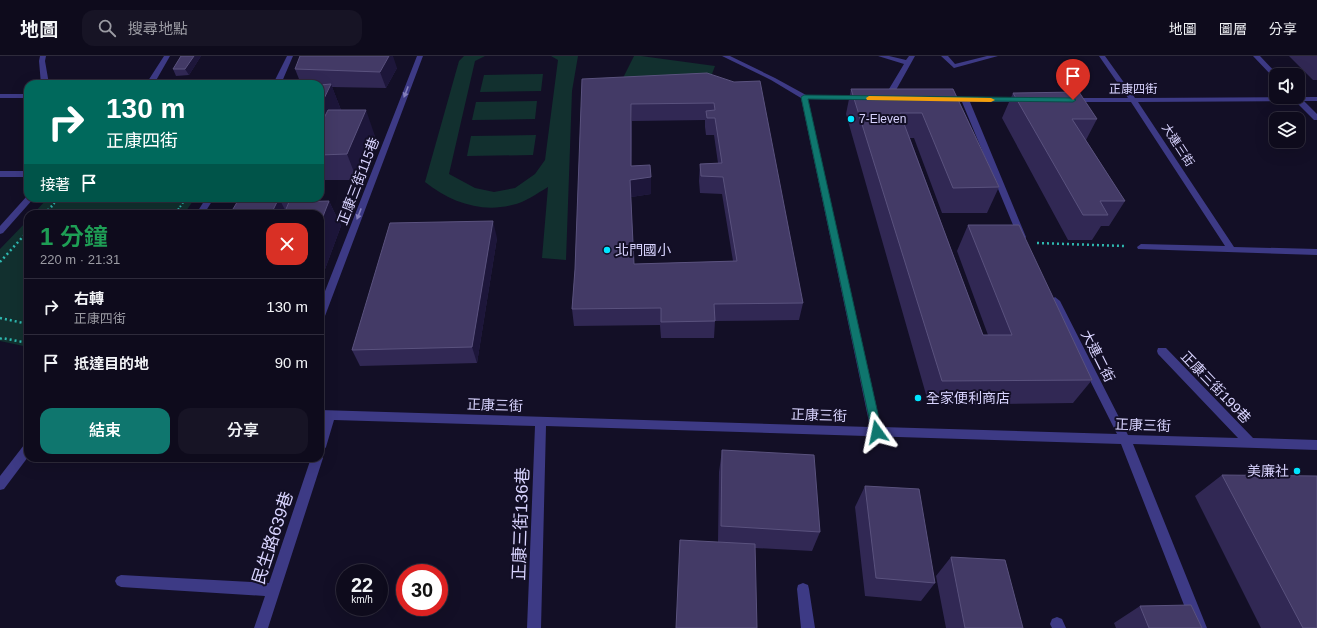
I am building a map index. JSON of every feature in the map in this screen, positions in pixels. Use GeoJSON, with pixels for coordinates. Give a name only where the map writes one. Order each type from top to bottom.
{"type":"FeatureCollection","features":[{"type":"Feature","properties":{"kind":"street"},"geometry":{"type":"LineString","coordinates":[[42,56],[44,80]]}},
{"type":"Feature","properties":{"kind":"street"},"geometry":{"type":"LineString","coordinates":[[152,80],[167,56]]}},
{"type":"Feature","properties":{"kind":"street"},"geometry":{"type":"LineString","coordinates":[[279,80],[290,56]]}},
{"type":"Feature","properties":{"kind":"street","name":"正康三街115巷"},"geometry":{"type":"LineString","coordinates":[[324,306],[420,56]]}},
{"type":"Feature","properties":{"kind":"street"},"geometry":{"type":"LineString","coordinates":[[725,56],[773,79],[804,97],[884,99],[910,60],[882,56]]}},
{"type":"Feature","properties":{"kind":"street"},"geometry":{"type":"LineString","coordinates":[[944,56],[954,66],[995,56]]}},
{"type":"Feature","properties":{"kind":"street","name":"大連三街"},"geometry":{"type":"LineString","coordinates":[[1102,56],[1134,100],[1231,249]]}},
{"type":"Feature","properties":{"kind":"street"},"geometry":{"type":"LineString","coordinates":[[1256,56],[1269,70]]}},
{"type":"Feature","properties":{"kind":"street"},"geometry":{"type":"LineString","coordinates":[[0,96],[24,96]]}},
{"type":"Feature","properties":{"kind":"street"},"geometry":{"type":"LineString","coordinates":[[804,97],[877,432]]}},
{"type":"Feature","properties":{"kind":"street","name":"正康四街"},"geometry":{"type":"LineString","coordinates":[[1065,100],[1269,98]]}},
{"type":"Feature","properties":{"kind":"street","name":"正康四街"},"geometry":{"type":"LineString","coordinates":[[1305,98],[1317,98]]}},
{"type":"Feature","properties":{"kind":"street"},"geometry":{"type":"LineString","coordinates":[[950,100],[1027,100]]}},
{"type":"Feature","properties":{"kind":"street"},"geometry":{"type":"LineString","coordinates":[[965,100],[1026,246]]}},
{"type":"Feature","properties":{"kind":"street"},"geometry":{"type":"LineString","coordinates":[[1302,104],[1317,118]]}},
{"type":"Feature","properties":{"kind":"street"},"geometry":{"type":"LineString","coordinates":[[0,174],[24,174]]}},
{"type":"Feature","properties":{"kind":"street"},"geometry":{"type":"LineString","coordinates":[[0,231],[26,202]]}},
{"type":"Feature","properties":{"kind":"street"},"geometry":{"type":"LineString","coordinates":[[1141,247],[1317,252]]}},
{"type":"Feature","properties":{"kind":"street","name":"大連二街"},"geometry":{"type":"LineString","coordinates":[[1050,292],[1125,439],[1200,628]]}},
{"type":"Feature","properties":{"kind":"street","name":"正康三街199巷"},"geometry":{"type":"LineString","coordinates":[[1162,351],[1250,443]]}},
{"type":"Feature","properties":{"kind":"street","name":"正康三街"},"geometry":{"type":"LineString","coordinates":[[325,415],[1317,445]]}},
{"type":"Feature","properties":{"kind":"street","name":"正康三街136巷"},"geometry":{"type":"LineString","coordinates":[[534,628],[541,422]]}},
{"type":"Feature","properties":{"kind":"street"},"geometry":{"type":"LineString","coordinates":[[0,485],[24,453]]}},
{"type":"Feature","properties":{"kind":"street","name":"民生路639巷"},"geometry":{"type":"LineString","coordinates":[[261,628],[315,462]]}},
{"type":"Feature","properties":{"kind":"street"},"geometry":{"type":"LineString","coordinates":[[121,581],[274,590]]}},
{"type":"Feature","properties":{"kind":"street"},"geometry":{"type":"LineString","coordinates":[[803,589],[808,628]]}},
{"type":"Feature","properties":{"kind":"path"},"geometry":{"type":"LineString","coordinates":[[48,210],[55,202]]}},
{"type":"Feature","properties":{"kind":"path"},"geometry":{"type":"LineString","coordinates":[[0,262],[24,235]]}},
{"type":"Feature","properties":{"kind":"path"},"geometry":{"type":"LineString","coordinates":[[1026,246],[1141,247]]}},
{"type":"Feature","properties":{"kind":"path"},"geometry":{"type":"LineString","coordinates":[[0,318],[24,323]]}},
{"type":"Feature","properties":{"kind":"path"},"geometry":{"type":"LineString","coordinates":[[0,340],[2,338],[24,342]]}},
{"type":"Feature","properties":{"kind":"green space"},"geometry":{"type":"Polygon","coordinates":[[[464,56],[485,56],[475,61],[449,174],[475,188],[494,192],[515,188],[535,174],[545,160],[558,60],[551,56],[578,56],[572,91],[566,260],[542,258],[548,187],[531,198],[517,204],[489,208],[477,207],[455,200],[425,182],[459,61],[464,56]]]}},
{"type":"Feature","properties":{"kind":"green space"},"geometry":{"type":"Polygon","coordinates":[[[634,56],[715,66],[706,90],[623,78],[634,56]]]}},
{"type":"Feature","properties":{"kind":"green space"},"geometry":{"type":"Polygon","coordinates":[[[543,74],[541,91],[480,92],[484,75],[543,74]]]}},
{"type":"Feature","properties":{"kind":"green space"},"geometry":{"type":"Polygon","coordinates":[[[537,101],[535,119],[472,120],[476,102],[537,101]]]}},
{"type":"Feature","properties":{"kind":"green space"},"geometry":{"type":"Polygon","coordinates":[[[536,135],[533,155],[467,156],[471,136],[536,135]]]}},
{"type":"Feature","properties":{"kind":"green space"},"geometry":{"type":"Polygon","coordinates":[[[44,202],[192,202],[187,210],[37,210],[44,202]]]}},
{"type":"Feature","properties":{"kind":"green space"},"geometry":{"type":"Polygon","coordinates":[[[24,224],[24,346],[0,341],[0,249],[24,224]]]}},
{"type":"Feature","properties":{"kind":"building"},"geometry":{"type":"Polygon","coordinates":[[[181,56],[194,56],[185,69],[173,69],[181,56]]]}},
{"type":"Feature","properties":{"kind":"building"},"geometry":{"type":"Polygon","coordinates":[[[300,56],[389,56],[380,72],[295,69],[300,56]]]}},
{"type":"Feature","properties":{"kind":"building"},"geometry":{"type":"Polygon","coordinates":[[[707,73],[734,82],[760,81],[803,303],[714,304],[715,321],[661,322],[661,308],[572,309],[575,269],[582,79],[707,73]],[[714,103],[631,104],[631,166],[650,165],[651,177],[630,180],[634,264],[737,261],[723,177],[701,176],[700,164],[722,163],[715,118],[707,118],[706,111],[715,110],[714,103]]]}},
{"type":"Feature","properties":{"kind":"building"},"geometry":{"type":"Polygon","coordinates":[[[331,84],[324,99],[324,85],[331,84]]]}},
{"type":"Feature","properties":{"kind":"building"},"geometry":{"type":"Polygon","coordinates":[[[851,89],[953,89],[999,187],[953,188],[922,113],[900,113],[983,335],[1012,335],[968,225],[1019,225],[1092,380],[942,381],[851,89]]]}},
{"type":"Feature","properties":{"kind":"building"},"geometry":{"type":"Polygon","coordinates":[[[1079,92],[1097,119],[1072,119],[1125,201],[1100,201],[1108,215],[1083,215],[1013,93],[1079,92]]]}},
{"type":"Feature","properties":{"kind":"building"},"geometry":{"type":"Polygon","coordinates":[[[328,110],[366,110],[347,154],[324,155],[324,118],[328,110]]]}},
{"type":"Feature","properties":{"kind":"building"},"geometry":{"type":"Polygon","coordinates":[[[329,201],[324,214],[324,210],[286,210],[289,202],[329,201]]]}},
{"type":"Feature","properties":{"kind":"building"},"geometry":{"type":"Polygon","coordinates":[[[237,202],[277,202],[273,210],[232,210],[237,202]]]}},
{"type":"Feature","properties":{"kind":"building"},"geometry":{"type":"Polygon","coordinates":[[[493,221],[472,347],[352,350],[390,223],[493,221]]]}},
{"type":"Feature","properties":{"kind":"building"},"geometry":{"type":"Polygon","coordinates":[[[722,450],[814,455],[820,532],[721,526],[722,450]]]}},
{"type":"Feature","properties":{"kind":"building"},"geometry":{"type":"Polygon","coordinates":[[[1222,475],[1317,476],[1317,628],[1303,628],[1222,475]]]}},
{"type":"Feature","properties":{"kind":"building"},"geometry":{"type":"Polygon","coordinates":[[[865,486],[919,489],[935,583],[876,578],[865,486]]]}},
{"type":"Feature","properties":{"kind":"building"},"geometry":{"type":"Polygon","coordinates":[[[680,540],[755,544],[757,628],[676,628],[680,540]]]}},
{"type":"Feature","properties":{"kind":"building"},"geometry":{"type":"Polygon","coordinates":[[[951,557],[1005,560],[1023,628],[965,628],[951,557]]]}},
{"type":"Feature","properties":{"kind":"building"},"geometry":{"type":"Polygon","coordinates":[[[1191,605],[1202,628],[1149,628],[1140,606],[1191,605]]]}},
{"type":"Feature","properties":{"kind":"slow traffic"},"geometry":{"type":"LineString","coordinates":[[869,98],[991,100]]}},
{"type":"Feature","properties":{"kind":"place","name":"7-Eleven"},"geometry":{"type":"Point","coordinates":[851,119]}},
{"type":"Feature","properties":{"kind":"place","name":"北門國小"},"geometry":{"type":"Point","coordinates":[607,250]}},
{"type":"Feature","properties":{"kind":"place","name":"全家便利商店"},"geometry":{"type":"Point","coordinates":[918,398]}},
{"type":"Feature","properties":{"kind":"place","name":"美廉社"},"geometry":{"type":"Point","coordinates":[1297,471]}},
{"type":"Feature","properties":{"kind":"route"},"geometry":{"type":"LineString","coordinates":[[877,432],[804,97],[965,100],[1073,100]]}}]}
